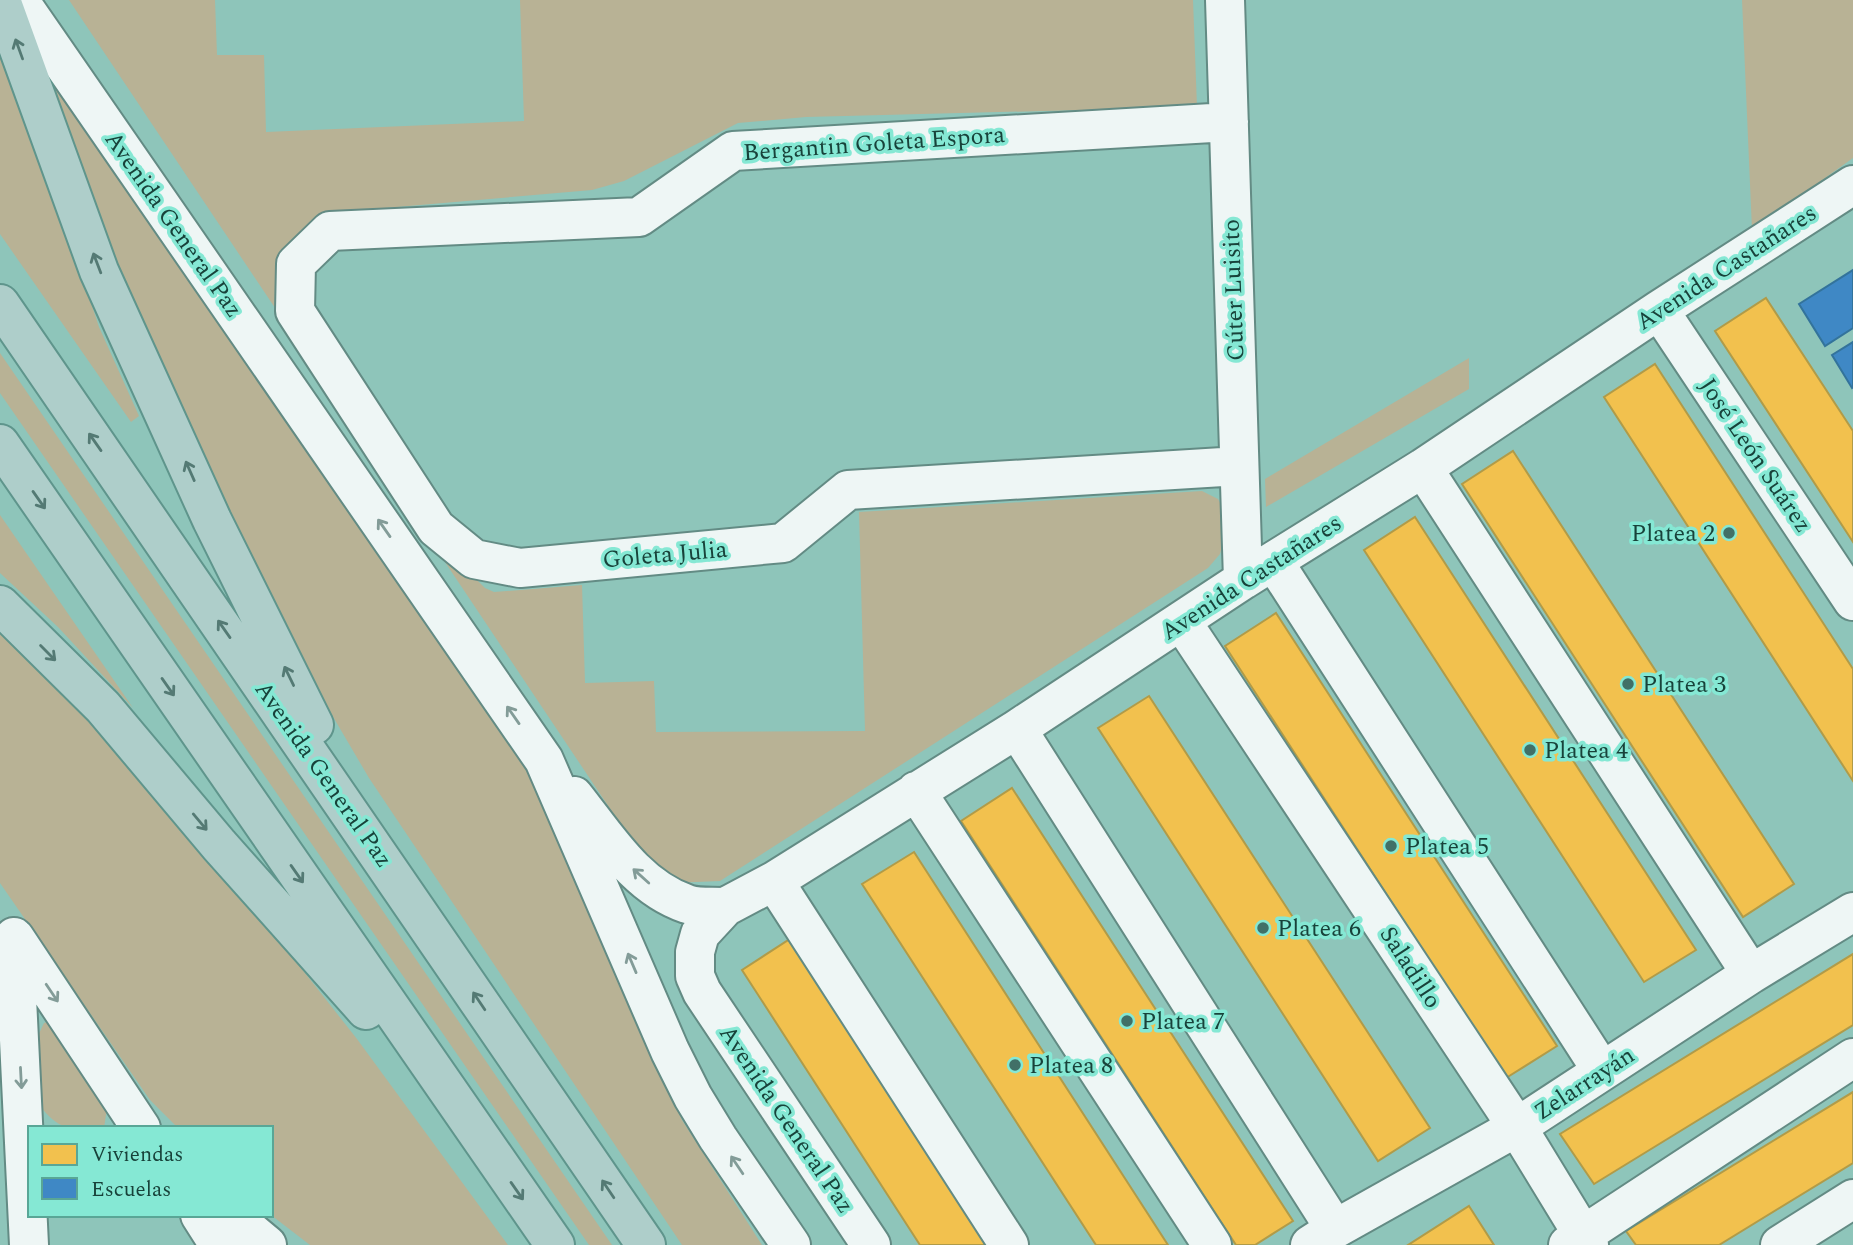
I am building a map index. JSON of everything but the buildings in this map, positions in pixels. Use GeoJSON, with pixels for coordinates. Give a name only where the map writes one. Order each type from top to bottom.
{"type":"FeatureCollection","features":[{"type":"Feature","properties":{"kind":"highway"},"geometry":{"type":"LineString","coordinates":[[1,0],[99,271],[212,520],[373,847]]}},
{"type":"Feature","properties":{"kind":"highway","name":"Avenida General Paz"},"geometry":{"type":"LineString","coordinates":[[0,304],[646,1245]]}},
{"type":"Feature","properties":{"kind":"highway"},"geometry":{"type":"LineString","coordinates":[[0,444],[555,1245]]}},
{"type":"Feature","properties":{"kind":"highway"},"geometry":{"type":"LineString","coordinates":[[0,605],[103,707],[219,845],[479,1137]]}},
{"type":"Feature","properties":{"kind":"street","name":"Avenida General Paz"},"geometry":{"type":"LineString","coordinates":[[19,0],[544,760],[637,874],[662,893],[690,905],[725,907]]}},
{"type":"Feature","properties":{"kind":"street","name":"Cúter Luisito"},"geometry":{"type":"LineString","coordinates":[[1225,0],[1239,466],[1259,571]]}},
{"type":"Feature","properties":{"kind":"street","name":"Bergantin Goleta Espora"},"geometry":{"type":"LineString","coordinates":[[330,231],[639,217],[733,151],[1228,121]]}},
{"type":"Feature","properties":{"kind":"street","name":"Avenida Castañares"},"geometry":{"type":"LineString","coordinates":[[702,992],[695,976],[695,952],[700,934],[725,907],[774,881],[1017,729],[1423,468],[1659,310],[1853,185]]}},
{"type":"Feature","properties":{"kind":"street","name":"Goleta Julia"},"geometry":{"type":"LineString","coordinates":[[330,231],[296,264],[295,310],[436,528],[474,559],[520,568],[783,543],[848,489],[1239,466]]}},
{"type":"Feature","properties":{"kind":"street","name":"José León Suárez"},"geometry":{"type":"LineString","coordinates":[[1659,310],[1853,601]]}},
{"type":"Feature","properties":{"kind":"street"},"geometry":{"type":"LineString","coordinates":[[1423,468],[1751,974]]}},
{"type":"Feature","properties":{"kind":"street"},"geometry":{"type":"LineString","coordinates":[[1259,571],[1602,1071]]}},
{"type":"Feature","properties":{"kind":"street","name":"Saladillo"},"geometry":{"type":"LineString","coordinates":[[1182,622],[1517,1127],[1580,1242]]}},
{"type":"Feature","properties":{"kind":"street"},"geometry":{"type":"LineString","coordinates":[[1017,729],[1323,1237]]}},
{"type":"Feature","properties":{"kind":"street","name":"Avenida General Paz"},"geometry":{"type":"LineString","coordinates":[[544,760],[670,1051],[693,1097],[791,1245]]}},
{"type":"Feature","properties":{"kind":"street"},"geometry":{"type":"LineString","coordinates":[[916,791],[1212,1245]]}},
{"type":"Feature","properties":{"kind":"street"},"geometry":{"type":"LineString","coordinates":[[774,881],[1009,1245]]}},
{"type":"Feature","properties":{"kind":"street","name":"Zelarrayán"},"geometry":{"type":"LineString","coordinates":[[1323,1237],[1517,1127],[1751,974],[1853,912]]}},
{"type":"Feature","properties":{"kind":"street"},"geometry":{"type":"LineString","coordinates":[[7,926],[140,1126]]}},
{"type":"Feature","properties":{"kind":"street"},"geometry":{"type":"LineString","coordinates":[[7,926],[18,1153],[29,1245]]}},
{"type":"Feature","properties":{"kind":"street","name":"Avenida General Paz"},"geometry":{"type":"LineString","coordinates":[[702,992],[871,1245]]}},
{"type":"Feature","properties":{"kind":"street"},"geometry":{"type":"LineString","coordinates":[[1580,1242],[1853,1058]]}},
{"type":"Feature","properties":{"kind":"street"},"geometry":{"type":"LineString","coordinates":[[1780,1245],[1853,1199]]}},
{"type":"Feature","properties":{"kind":"street"},"geometry":{"type":"LineString","coordinates":[[201,1217],[219,1245]]}},
{"type":"Feature","properties":{"kind":"street"},"geometry":{"type":"LineString","coordinates":[[233,1217],[267,1245]]}},
{"type":"Feature","properties":{"kind":"shaded area"},"geometry":{"type":"Polygon","coordinates":[[[69,0],[215,0],[217,55],[264,55],[266,132],[524,121],[520,0],[1193,0],[1197,107],[806,117],[738,123],[624,181],[592,190],[362,210],[326,218],[284,271],[470,573],[485,588],[494,592],[582,585],[585,683],[654,681],[656,732],[865,731],[859,512],[1202,491],[1218,499],[1225,512],[1225,535],[1220,554],[1208,568],[720,881],[672,883],[651,870],[69,0]]]}},
{"type":"Feature","properties":{"kind":"shaded area"},"geometry":{"type":"Polygon","coordinates":[[[1742,0],[1853,0],[1853,158],[1752,230],[1742,0]]]}},
{"type":"Feature","properties":{"kind":"shaded area"},"geometry":{"type":"Polygon","coordinates":[[[27,25],[529,768],[682,1120],[762,1245],[682,1245],[369,778],[251,577],[174,418],[27,25]]]}},
{"type":"Feature","properties":{"kind":"shaded area"},"geometry":{"type":"Polygon","coordinates":[[[0,38],[14,68],[99,327],[139,416],[131,422],[0,234],[0,38]]]}},
{"type":"Feature","properties":{"kind":"shaded area"},"geometry":{"type":"Polygon","coordinates":[[[0,353],[612,1245],[589,1245],[0,393],[0,353]]]}},
{"type":"Feature","properties":{"kind":"shaded area"},"geometry":{"type":"Polygon","coordinates":[[[1469,358],[1469,389],[1266,507],[1265,479],[1469,358]]]}},
{"type":"Feature","properties":{"kind":"shaded area"},"geometry":{"type":"Polygon","coordinates":[[[0,515],[133,708],[58,627],[0,573],[0,515]]]}},
{"type":"Feature","properties":{"kind":"shaded area"},"geometry":{"type":"Polygon","coordinates":[[[0,623],[164,794],[357,1039],[508,1245],[310,1245],[273,1217],[273,1126],[176,1126],[150,1100],[0,883],[0,623]]]}},
{"type":"Feature","properties":{"kind":"shaded area"},"geometry":{"type":"Polygon","coordinates":[[[53,1020],[107,1108],[104,1126],[64,1126],[51,1118],[39,1104],[30,1078],[33,1052],[44,1023],[53,1020]]]}},
{"type":"Feature","properties":{"kind":"place","name":"Platea 2"},"geometry":{"type":"Point","coordinates":[1729,533]}},
{"type":"Feature","properties":{"kind":"place","name":"Platea 3"},"geometry":{"type":"Point","coordinates":[1628,684]}},
{"type":"Feature","properties":{"kind":"place","name":"Platea 4"},"geometry":{"type":"Point","coordinates":[1530,750]}},
{"type":"Feature","properties":{"kind":"place","name":"Platea 5"},"geometry":{"type":"Point","coordinates":[1391,846]}},
{"type":"Feature","properties":{"kind":"place","name":"Platea 6"},"geometry":{"type":"Point","coordinates":[1263,928]}},
{"type":"Feature","properties":{"kind":"place","name":"Platea 7"},"geometry":{"type":"Point","coordinates":[1127,1021]}},
{"type":"Feature","properties":{"kind":"place","name":"Platea 8"},"geometry":{"type":"Point","coordinates":[1015,1065]}}]}
